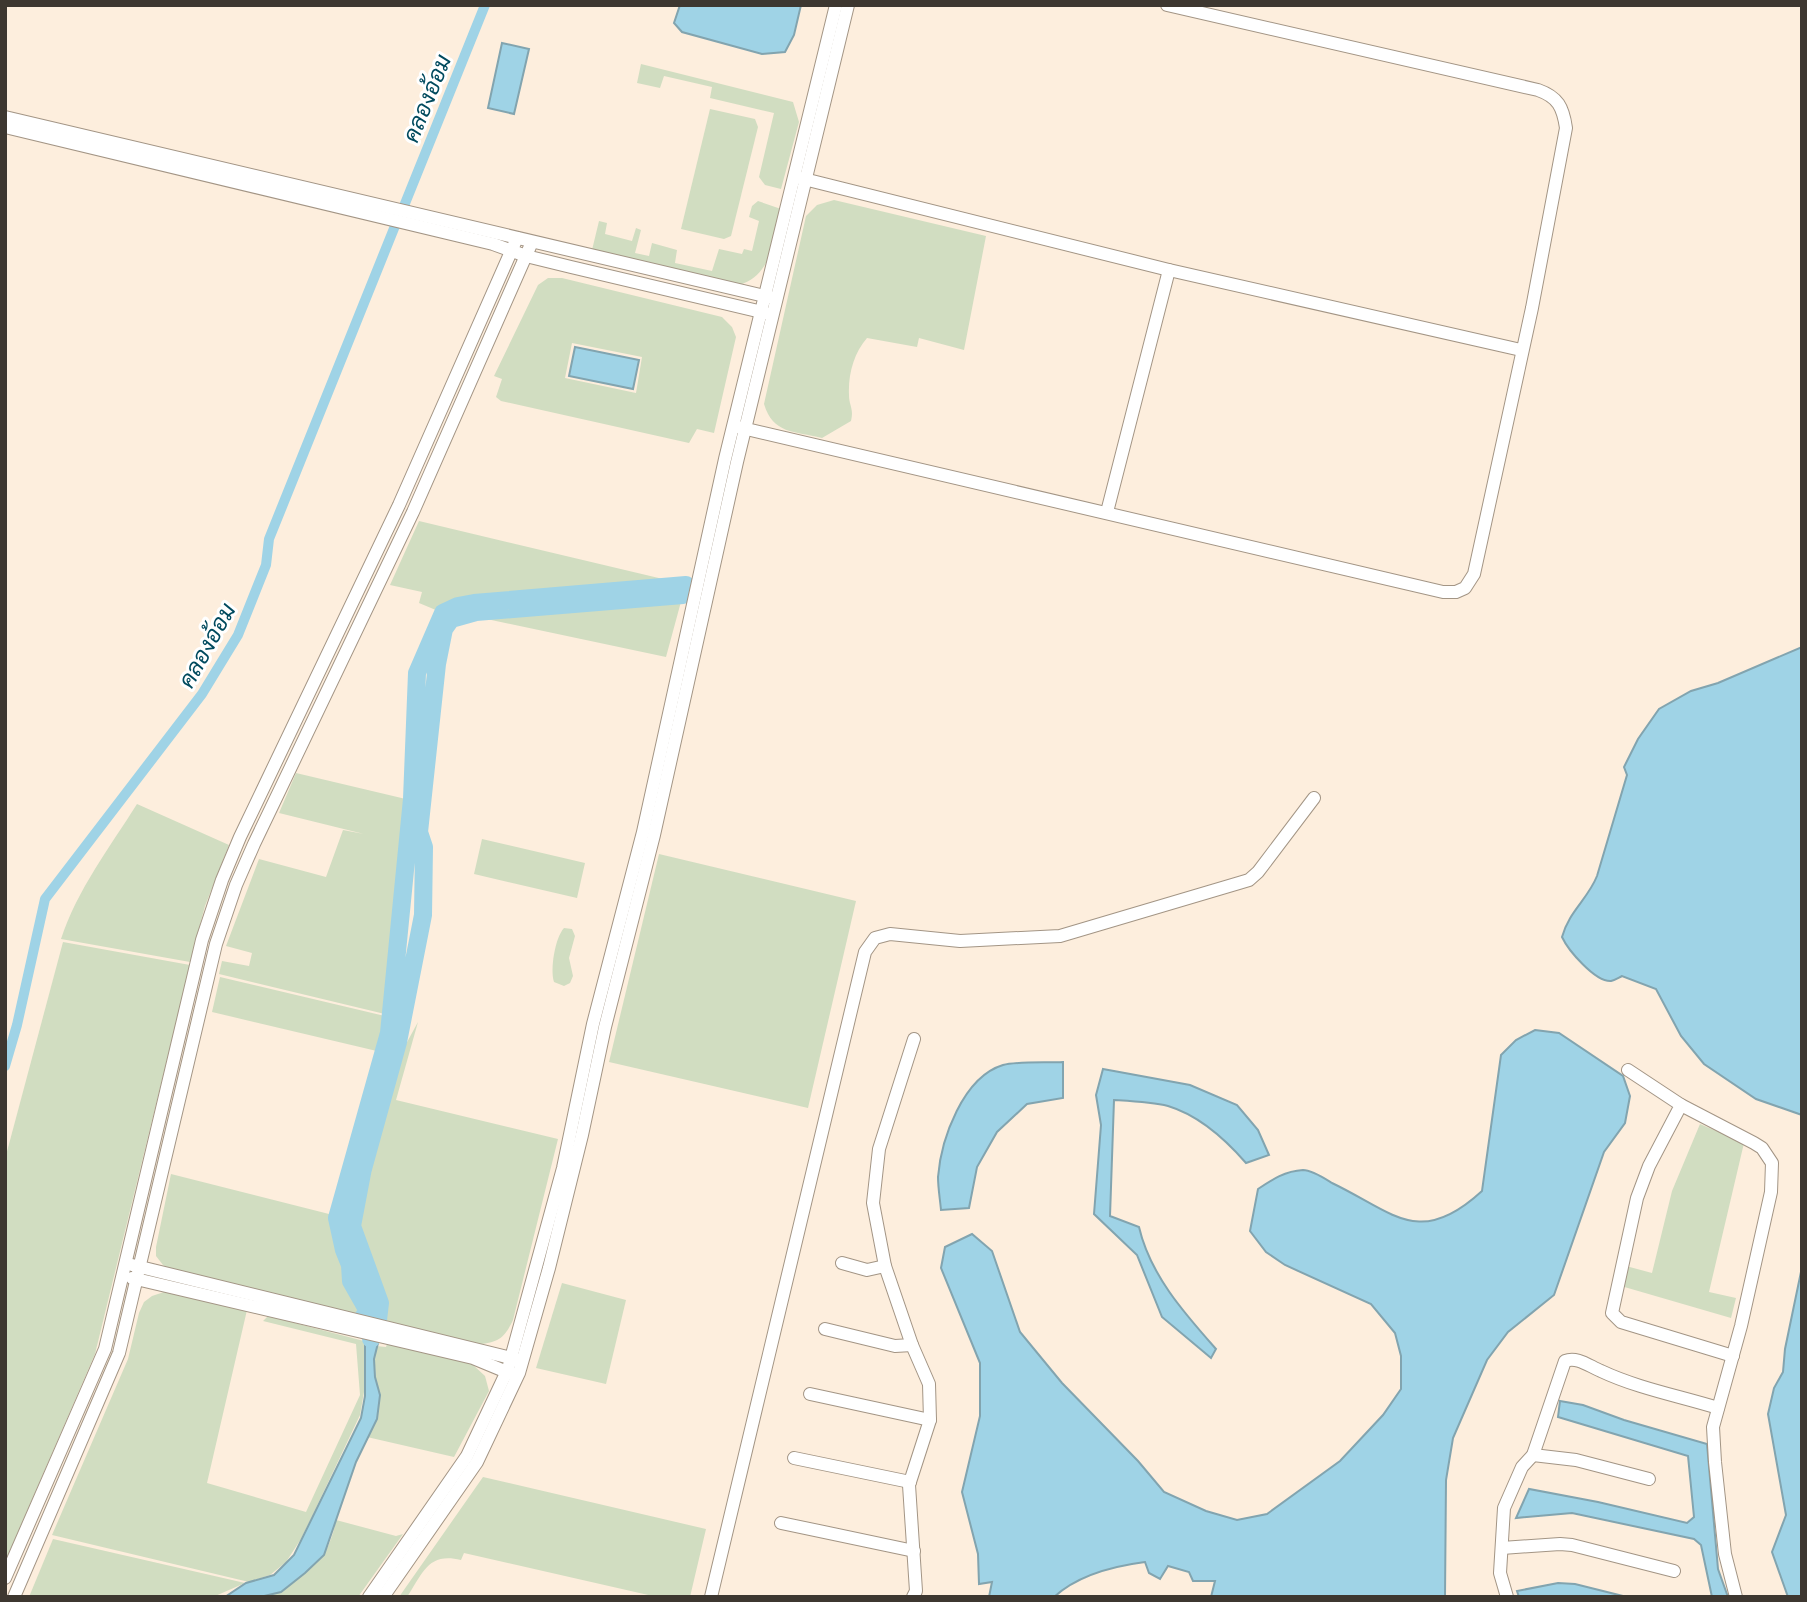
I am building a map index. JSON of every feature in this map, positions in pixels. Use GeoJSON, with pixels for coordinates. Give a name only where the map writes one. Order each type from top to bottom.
{"type":"FeatureCollection","features":[{"type":"Feature","properties":{"kind":"street"},"geometry":{"type":"LineString","coordinates":[[383,1597],[477,1462],[517,1359],[563,1168],[593,1024],[643,832],[800,178],[836,5]]}},
{"type":"Feature","properties":{"kind":"street"},"geometry":{"type":"LineString","coordinates":[[800,178],[848,5]]}},
{"type":"Feature","properties":{"kind":"street"},"geometry":{"type":"LineString","coordinates":[[739,428],[1443,592],[1456,592],[1465,588],[1474,574],[1551,215],[1566,128],[1558,101],[1550,94],[1538,90],[1167,5]]}},
{"type":"Feature","properties":{"kind":"street"},"geometry":{"type":"LineString","coordinates":[[5,117],[771,298]]}},
{"type":"Feature","properties":{"kind":"street"},"geometry":{"type":"LineString","coordinates":[[5,127],[767,313]]}},
{"type":"Feature","properties":{"kind":"street"},"geometry":{"type":"LineString","coordinates":[[800,178],[1170,270],[1521,350]]}},
{"type":"Feature","properties":{"kind":"street"},"geometry":{"type":"LineString","coordinates":[[5,1578],[105,1349],[186,1001],[222,880],[399,505],[517,238]]}},
{"type":"Feature","properties":{"kind":"street"},"geometry":{"type":"LineString","coordinates":[[14,1597],[119,1353],[216,944],[236,885],[413,512],[532,242]]}},
{"type":"Feature","properties":{"kind":"street"},"geometry":{"type":"LineString","coordinates":[[1108,512],[1170,270]]}},
{"type":"Feature","properties":{"kind":"street"},"geometry":{"type":"LineString","coordinates":[[711,1597],[865,952],[875,938],[890,934],[960,941],[1060,936],[1249,880],[1314,798]]}},
{"type":"Feature","properties":{"kind":"street"},"geometry":{"type":"LineString","coordinates":[[913,1597],[916,1591],[915,1551],[910,1482],[930,1420],[929,1384],[912,1345],[885,1266],[873,1203],[879,1149],[914,1039]]}},
{"type":"Feature","properties":{"kind":"street"},"geometry":{"type":"LineString","coordinates":[[1628,1070],[1681,1105],[1762,1148],[1772,1163],[1767,1216],[1713,1427],[1725,1554],[1736,1597]]}},
{"type":"Feature","properties":{"kind":"street"},"geometry":{"type":"LineString","coordinates":[[1681,1105],[1649,1166],[1637,1198],[1612,1313],[1621,1322],[1733,1356]]}},
{"type":"Feature","properties":{"kind":"street"},"geometry":{"type":"LineString","coordinates":[[842,1263],[867,1270],[885,1266]]}},
{"type":"Feature","properties":{"kind":"street"},"geometry":{"type":"LineString","coordinates":[[123,1270],[354,1325],[517,1359]]}},
{"type":"Feature","properties":{"kind":"street"},"geometry":{"type":"LineString","coordinates":[[825,1329],[895,1346],[912,1345]]}},
{"type":"Feature","properties":{"kind":"street"},"geometry":{"type":"LineString","coordinates":[[381,1331],[473,1358],[512,1375]]}},
{"type":"Feature","properties":{"kind":"street"},"geometry":{"type":"LineString","coordinates":[[1507,1597],[1500,1573],[1504,1508],[1522,1467],[1533,1455],[1564,1361],[1570,1359],[1584,1362],[1621,1379],[1718,1408]]}},
{"type":"Feature","properties":{"kind":"street"},"geometry":{"type":"LineString","coordinates":[[369,1597],[467,1456],[512,1375]]}},
{"type":"Feature","properties":{"kind":"street"},"geometry":{"type":"LineString","coordinates":[[810,1394],[930,1420]]}},
{"type":"Feature","properties":{"kind":"street"},"geometry":{"type":"LineString","coordinates":[[1533,1455],[1576,1460],[1649,1479]]}},
{"type":"Feature","properties":{"kind":"street"},"geometry":{"type":"LineString","coordinates":[[793,1458],[910,1482]]}},
{"type":"Feature","properties":{"kind":"street"},"geometry":{"type":"LineString","coordinates":[[781,1523],[915,1551]]}},
{"type":"Feature","properties":{"kind":"street"},"geometry":{"type":"LineString","coordinates":[[1502,1548],[1572,1545],[1674,1571]]}},
{"type":"Feature","properties":{"kind":"green space"},"geometry":{"type":"Polygon","coordinates":[[[641,64],[793,102],[799,122],[781,189],[765,185],[759,177],[774,113],[710,98],[712,87],[664,76],[660,88],[637,83],[641,64]]]}},
{"type":"Feature","properties":{"kind":"green space"},"geometry":{"type":"Polygon","coordinates":[[[710,109],[755,119],[758,127],[731,236],[724,239],[681,229],[710,109]]]}},
{"type":"Feature","properties":{"kind":"green space"},"geometry":{"type":"Polygon","coordinates":[[[834,200],[986,236],[964,350],[919,338],[917,347],[867,338],[855,357],[851,372],[851,421],[822,438],[779,426],[768,414],[764,404],[806,216],[817,205],[834,200]]]}},
{"type":"Feature","properties":{"kind":"green space"},"geometry":{"type":"Polygon","coordinates":[[[758,201],[781,209],[776,232],[770,255],[759,273],[739,285],[592,250],[599,221],[607,223],[605,234],[632,241],[636,228],[641,230],[635,253],[649,256],[652,243],[677,250],[675,263],[712,271],[719,249],[742,254],[744,249],[752,251],[759,221],[749,217],[752,206],[758,201]]]}},
{"type":"Feature","properties":{"kind":"green space"},"geometry":{"type":"Polygon","coordinates":[[[548,278],[562,278],[722,317],[732,327],[736,337],[714,433],[697,429],[689,443],[501,401],[496,397],[502,379],[494,376],[538,285],[548,278]],[[572,343],[565,378],[636,393],[642,357],[572,343]]]}},
{"type":"Feature","properties":{"kind":"green space"},"geometry":{"type":"Polygon","coordinates":[[[419,521],[684,584],[478,603],[458,606],[443,613],[419,603],[422,592],[390,585],[419,521]]]}},
{"type":"Feature","properties":{"kind":"green space"},"geometry":{"type":"Polygon","coordinates":[[[682,598],[666,657],[482,618],[459,619],[444,629],[451,619],[473,611],[682,598]]]}},
{"type":"Feature","properties":{"kind":"green space"},"geometry":{"type":"Polygon","coordinates":[[[296,773],[410,800],[389,1015],[219,974],[222,961],[249,966],[252,953],[226,946],[259,859],[326,877],[343,830],[364,834],[279,813],[296,773]]]}},
{"type":"Feature","properties":{"kind":"green space"},"geometry":{"type":"Polygon","coordinates":[[[137,804],[229,845],[205,906],[190,962],[61,939],[85,886],[137,804]]]}},
{"type":"Feature","properties":{"kind":"green space"},"geometry":{"type":"Polygon","coordinates":[[[482,839],[585,863],[577,898],[474,874],[482,839]]]}},
{"type":"Feature","properties":{"kind":"green space"},"geometry":{"type":"Polygon","coordinates":[[[659,854],[856,901],[808,1108],[609,1062],[659,854]]]}},
{"type":"Feature","properties":{"kind":"green space"},"geometry":{"type":"Polygon","coordinates":[[[564,928],[572,929],[575,936],[569,958],[573,976],[570,983],[564,986],[554,982],[553,969],[556,946],[564,928]]]}},
{"type":"Feature","properties":{"kind":"green space"},"geometry":{"type":"Polygon","coordinates":[[[63,942],[190,965],[95,1354],[5,1562],[5,1159],[63,942]]]}},
{"type":"Feature","properties":{"kind":"green space"},"geometry":{"type":"Polygon","coordinates":[[[220,977],[389,1017],[381,1052],[212,1012],[220,977]]]}},
{"type":"Feature","properties":{"kind":"green space"},"geometry":{"type":"Polygon","coordinates":[[[418,1022],[396,1100],[558,1139],[513,1320],[501,1338],[487,1343],[481,1344],[378,1319],[380,1303],[352,1226],[396,1048],[406,1044],[418,1022]]]}},
{"type":"Feature","properties":{"kind":"green space"},"geometry":{"type":"Polygon","coordinates":[[[1700,1124],[1744,1143],[1709,1292],[1736,1298],[1731,1318],[1621,1286],[1626,1266],[1652,1273],[1672,1191],[1700,1124]]]}},
{"type":"Feature","properties":{"kind":"green space"},"geometry":{"type":"Polygon","coordinates":[[[171,1174],[333,1215],[350,1265],[351,1281],[366,1309],[362,1316],[174,1272],[163,1265],[156,1256],[156,1247],[171,1174]]]}},
{"type":"Feature","properties":{"kind":"green space"},"geometry":{"type":"Polygon","coordinates":[[[562,1283],[626,1300],[606,1384],[536,1368],[562,1283]]]}},
{"type":"Feature","properties":{"kind":"green space"},"geometry":{"type":"Polygon","coordinates":[[[164,1292],[247,1310],[207,1483],[306,1512],[360,1395],[356,1344],[263,1321],[268,1316],[364,1341],[364,1392],[360,1415],[315,1510],[286,1562],[270,1575],[249,1582],[52,1535],[128,1359],[144,1302],[164,1292]]]}},
{"type":"Feature","properties":{"kind":"green space"},"geometry":{"type":"Polygon","coordinates":[[[387,1344],[472,1364],[485,1376],[489,1391],[454,1457],[367,1437],[373,1424],[377,1402],[376,1346],[386,1347],[387,1344]]]}},
{"type":"Feature","properties":{"kind":"green space"},"geometry":{"type":"Polygon","coordinates":[[[483,1477],[706,1529],[690,1597],[657,1597],[464,1553],[461,1560],[441,1559],[428,1566],[407,1597],[399,1597],[483,1477]]]}},
{"type":"Feature","properties":{"kind":"green space"},"geometry":{"type":"Polygon","coordinates":[[[336,1520],[396,1536],[403,1534],[358,1597],[259,1597],[299,1577],[318,1561],[332,1537],[336,1520]]]}},
{"type":"Feature","properties":{"kind":"green space"},"geometry":{"type":"Polygon","coordinates":[[[53,1539],[245,1583],[213,1597],[29,1597],[53,1539]]]}},
{"type":"Feature","properties":{"kind":"water"},"geometry":{"type":"Polygon","coordinates":[[[680,5],[801,5],[794,35],[785,52],[762,54],[682,32],[674,23],[680,5]]]}},
{"type":"Feature","properties":{"kind":"water"},"geometry":{"type":"Polygon","coordinates":[[[502,43],[529,49],[514,114],[488,108],[502,43]]]}},
{"type":"Feature","properties":{"kind":"water"},"geometry":{"type":"Polygon","coordinates":[[[575,347],[639,360],[633,389],[569,376],[575,347]]]}},
{"type":"Feature","properties":{"kind":"water"},"geometry":{"type":"Polygon","coordinates":[[[1802,647],[1802,1115],[1756,1099],[1704,1064],[1681,1036],[1656,989],[1622,976],[1611,981],[1597,976],[1576,957],[1562,937],[1569,920],[1597,876],[1627,775],[1624,767],[1638,739],[1659,709],[1691,691],[1718,683],[1802,647]]]}},
{"type":"Feature","properties":{"kind":"water"},"geometry":{"type":"Polygon","coordinates":[[[1535,1030],[1559,1033],[1623,1076],[1630,1096],[1625,1123],[1604,1152],[1554,1295],[1508,1332],[1487,1360],[1453,1438],[1446,1480],[1445,1597],[1211,1597],[1215,1581],[1193,1581],[1189,1572],[1168,1566],[1160,1579],[1149,1573],[1145,1562],[1085,1577],[1054,1597],[989,1597],[992,1582],[979,1584],[978,1554],[962,1492],[980,1416],[980,1363],[941,1268],[945,1247],[972,1234],[992,1251],[1020,1332],[1062,1383],[1138,1461],[1164,1492],[1206,1511],[1237,1520],[1267,1514],[1340,1461],[1383,1415],[1401,1389],[1401,1356],[1395,1333],[1371,1304],[1285,1265],[1266,1252],[1250,1231],[1258,1189],[1285,1174],[1303,1170],[1310,1171],[1406,1220],[1423,1222],[1441,1218],[1460,1208],[1482,1191],[1501,1055],[1516,1040],[1535,1030]]]}},
{"type":"Feature","properties":{"kind":"water"},"geometry":{"type":"Polygon","coordinates":[[[1063,1062],[1063,1098],[1027,1104],[997,1132],[977,1167],[969,1208],[941,1210],[938,1177],[944,1145],[957,1111],[976,1082],[1003,1065],[1063,1062]]]}},
{"type":"Feature","properties":{"kind":"water"},"geometry":{"type":"Polygon","coordinates":[[[1103,1069],[1190,1085],[1237,1105],[1258,1130],[1269,1155],[1246,1163],[1211,1129],[1190,1115],[1168,1106],[1114,1100],[1110,1216],[1139,1227],[1151,1261],[1170,1293],[1216,1349],[1211,1358],[1162,1317],[1137,1255],[1094,1214],[1101,1125],[1096,1095],[1103,1069]]]}},
{"type":"Feature","properties":{"kind":"water"},"geometry":{"type":"Polygon","coordinates":[[[1802,1267],[1802,1597],[1788,1597],[1772,1552],[1786,1515],[1768,1414],[1774,1388],[1783,1372],[1785,1349],[1802,1267]]]}},
{"type":"Feature","properties":{"kind":"water"},"geometry":{"type":"Polygon","coordinates":[[[365,1340],[378,1343],[374,1359],[380,1395],[377,1419],[356,1462],[324,1555],[281,1592],[260,1597],[225,1597],[246,1583],[274,1575],[294,1555],[361,1418],[365,1396],[365,1340]]]}},
{"type":"Feature","properties":{"kind":"water"},"geometry":{"type":"Polygon","coordinates":[[[1560,1401],[1583,1405],[1707,1444],[1718,1569],[1728,1597],[1712,1597],[1701,1545],[1694,1539],[1572,1513],[1516,1518],[1529,1489],[1687,1523],[1694,1517],[1688,1456],[1558,1417],[1560,1401]]]}},
{"type":"Feature","properties":{"kind":"water"},"geometry":{"type":"Polygon","coordinates":[[[1558,1583],[1575,1584],[1627,1597],[1519,1597],[1517,1591],[1558,1583]]]}},
{"type":"Feature","properties":{"kind":"waterway","name":"คลองอ้อม"},"geometry":{"type":"LineString","coordinates":[[404,206],[485,5]]}},
{"type":"Feature","properties":{"kind":"waterway","name":"คลองอ้อม"},"geometry":{"type":"LineString","coordinates":[[5,1066],[17,1025],[45,899],[202,694],[238,635],[266,565],[269,539],[399,216]]}},
{"type":"Feature","properties":{"kind":"waterway"},"geometry":{"type":"LineString","coordinates":[[363,1168],[352,1226],[380,1303],[378,1320],[364,1316],[368,1311],[351,1281],[350,1265],[337,1218],[389,1033],[412,799],[417,673],[443,613],[474,603],[686,585],[683,595],[476,612],[451,619],[444,629],[437,664],[419,832],[424,847],[423,915],[398,1042],[348,1223],[373,1300],[371,1339]]}}]}
